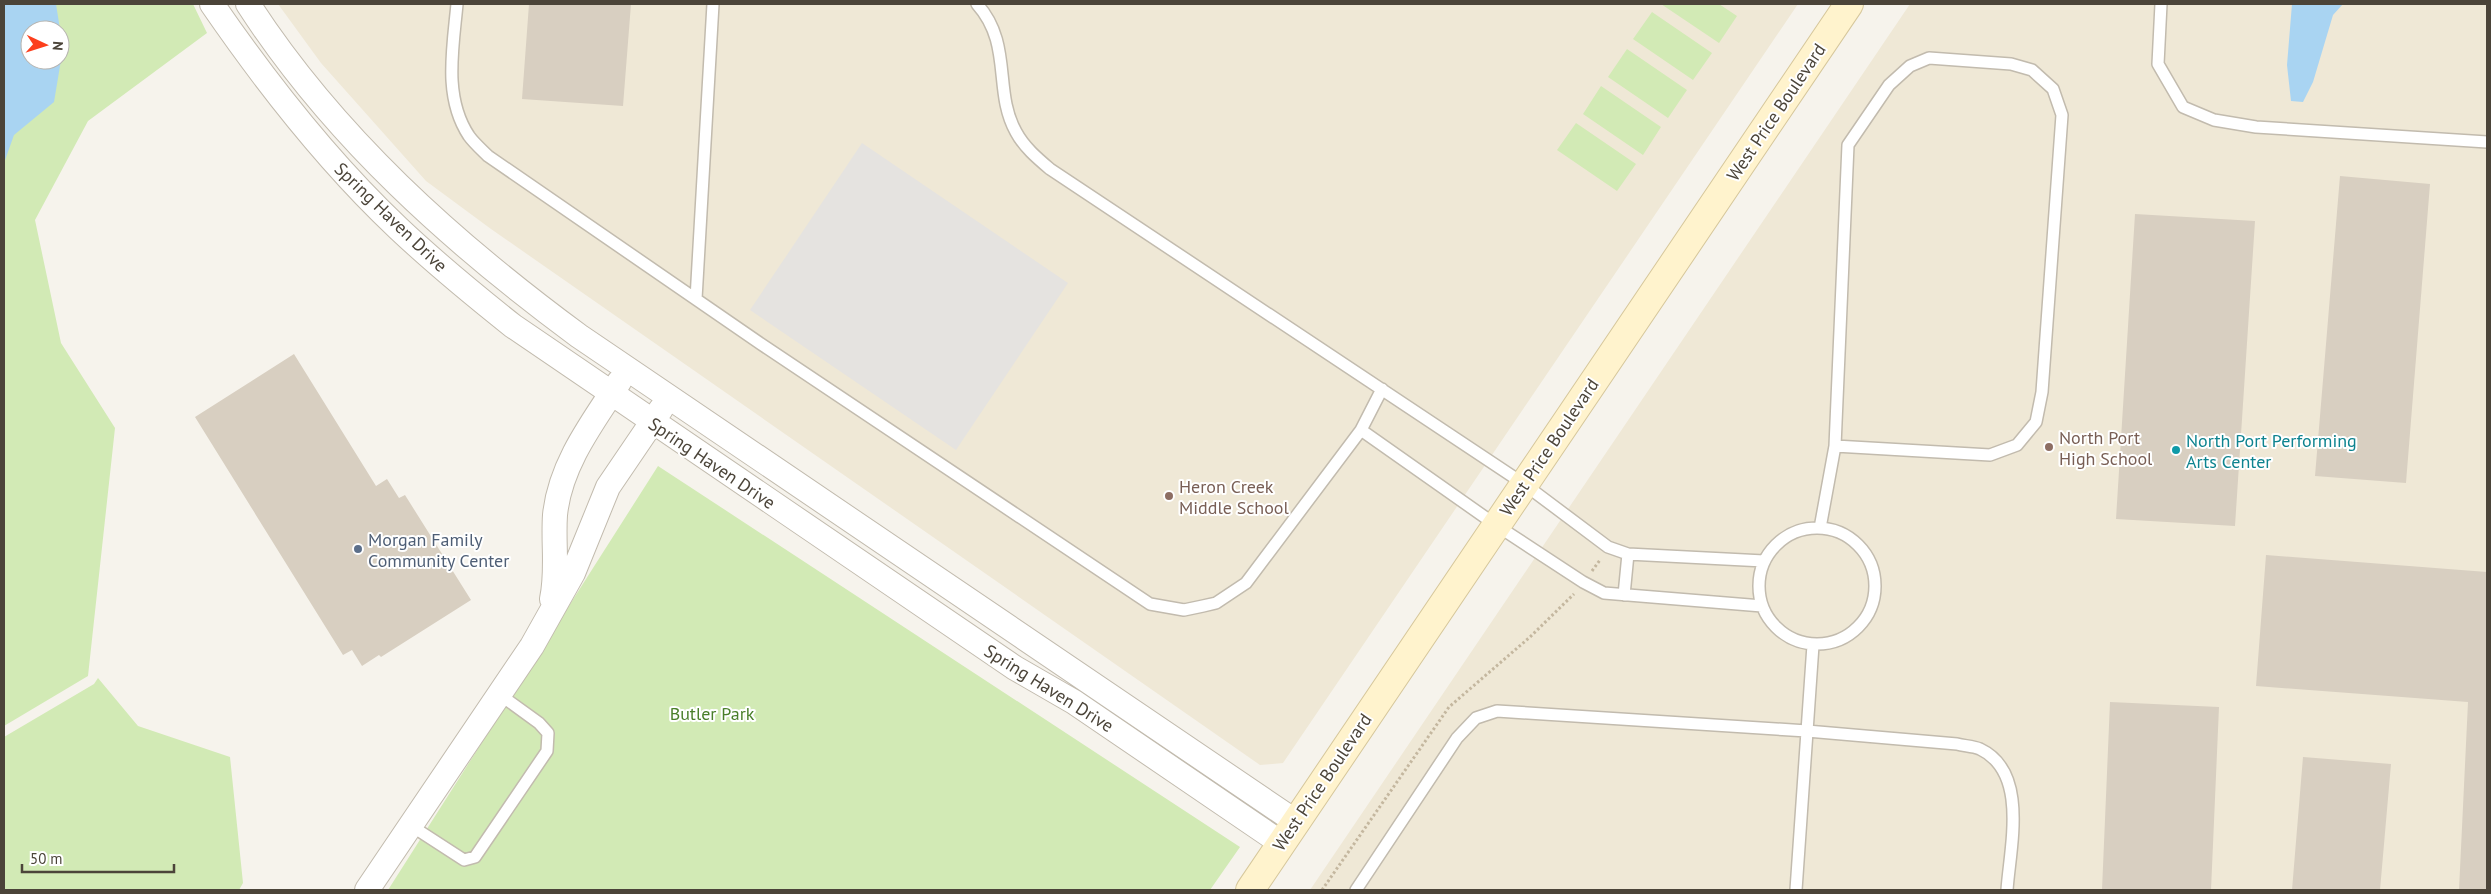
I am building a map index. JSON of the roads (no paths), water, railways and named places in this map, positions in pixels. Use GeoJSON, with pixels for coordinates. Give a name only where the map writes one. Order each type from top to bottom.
{"type":"FeatureCollection","features":[{"type":"Feature","properties":{"kind":"street","name":"Spring Haven Drive"},"geometry":{"type":"LineString","coordinates":[[212,4],[282,100],[336,164],[397,227],[457,281],[513,326],[1015,668],[1288,833]]}},
{"type":"Feature","properties":{"kind":"street","name":"West Price Boulevard"},"geometry":{"type":"LineString","coordinates":[[1250,890],[1849,4]]}},
{"type":"Feature","properties":{"kind":"street","name":"Spring Haven Drive"},"geometry":{"type":"LineString","coordinates":[[253,13],[314,91],[362,148],[418,206],[479,260],[533,302],[1288,833]]}},
{"type":"Feature","properties":{"kind":"street"},"geometry":{"type":"LineString","coordinates":[[549,616],[555,583],[555,514],[560,488],[575,452],[628,369]]}},
{"type":"Feature","properties":{"kind":"street"},"geometry":{"type":"LineString","coordinates":[[367,890],[532,646],[573,572],[608,487],[669,397]]}},
{"type":"Feature","properties":{"kind":"lane"},"geometry":{"type":"LineString","coordinates":[[457,4],[452,67],[453,93],[459,116],[470,137],[488,156],[1134,596],[1150,604],[1168,609],[1184,610],[1216,603],[1246,584],[1361,430],[1382,389]]}},
{"type":"Feature","properties":{"kind":"lane"},"geometry":{"type":"LineString","coordinates":[[696,299],[713,4]]}},
{"type":"Feature","properties":{"kind":"lane"},"geometry":{"type":"LineString","coordinates":[[977,4],[992,25],[997,40],[1008,110],[1015,131],[1026,147],[1050,169],[1524,484],[1608,547],[1628,554],[1764,561]]}},
{"type":"Feature","properties":{"kind":"lane"},"geometry":{"type":"LineString","coordinates":[[2161,4],[2158,64],[2183,107],[2214,120],[2256,126],[2487,142]]}},
{"type":"Feature","properties":{"kind":"lane"},"geometry":{"type":"LineString","coordinates":[[1820,528],[1835,446],[1848,146],[1889,85],[1910,66],[1928,58],[2011,64],[2032,70],[2053,89],[2062,115],[2042,392],[2036,422],[2017,445],[1990,455],[1835,446]]}},
{"type":"Feature","properties":{"kind":"lane"},"geometry":{"type":"LineString","coordinates":[[1361,430],[1496,525],[1583,582],[1604,593],[1762,606]]}},
{"type":"Feature","properties":{"kind":"lane"},"geometry":{"type":"LineString","coordinates":[[1820,528],[1842,533],[1860,547],[1872,567],[1875,590],[1869,612],[1856,630],[1836,642],[1814,645],[1791,639],[1773,626],[1762,606],[1758,583],[1764,561],[1778,542],[1798,531],[1820,528]]}},
{"type":"Feature","properties":{"kind":"lane"},"geometry":{"type":"LineString","coordinates":[[1624,595],[1628,554]]}},
{"type":"Feature","properties":{"kind":"lane"},"geometry":{"type":"LineString","coordinates":[[1796,890],[1814,645]]}},
{"type":"Feature","properties":{"kind":"lane"},"geometry":{"type":"LineString","coordinates":[[410,825],[464,860],[475,857],[547,751],[548,733],[539,723],[498,694]]}},
{"type":"Feature","properties":{"kind":"lane"},"geometry":{"type":"LineString","coordinates":[[1356,890],[1458,738],[1476,718],[1497,711],[1807,731],[1957,744],[1979,749],[1999,763],[2009,780],[2014,801],[2007,890]]}},
{"type":"Feature","properties":{"kind":"water"},"geometry":{"type":"Polygon","coordinates":[[[4,4],[56,4],[59,20],[20,20],[20,70],[59,70],[54,102],[14,135],[4,163],[4,4]]]}},
{"type":"Feature","properties":{"kind":"water"},"geometry":{"type":"Polygon","coordinates":[[[2292,4],[2343,4],[2333,15],[2313,82],[2303,102],[2291,101],[2287,65],[2292,4]]]}},
{"type":"Feature","properties":{"kind":"place","name":"North Port High School"},"geometry":{"type":"Point","coordinates":[2049,447]}},
{"type":"Feature","properties":{"kind":"place","name":"North Port Performing Arts Center"},"geometry":{"type":"Point","coordinates":[2176,450]}},
{"type":"Feature","properties":{"kind":"place","name":"Heron Creek Middle School"},"geometry":{"type":"Point","coordinates":[1169,496]}},
{"type":"Feature","properties":{"kind":"place","name":"Morgan Family Community Center"},"geometry":{"type":"Point","coordinates":[358,549]}},
{"type":"Feature","properties":{"kind":"park label","name":"Butler Park"},"geometry":{"type":"Point","coordinates":[712,713]}}]}
